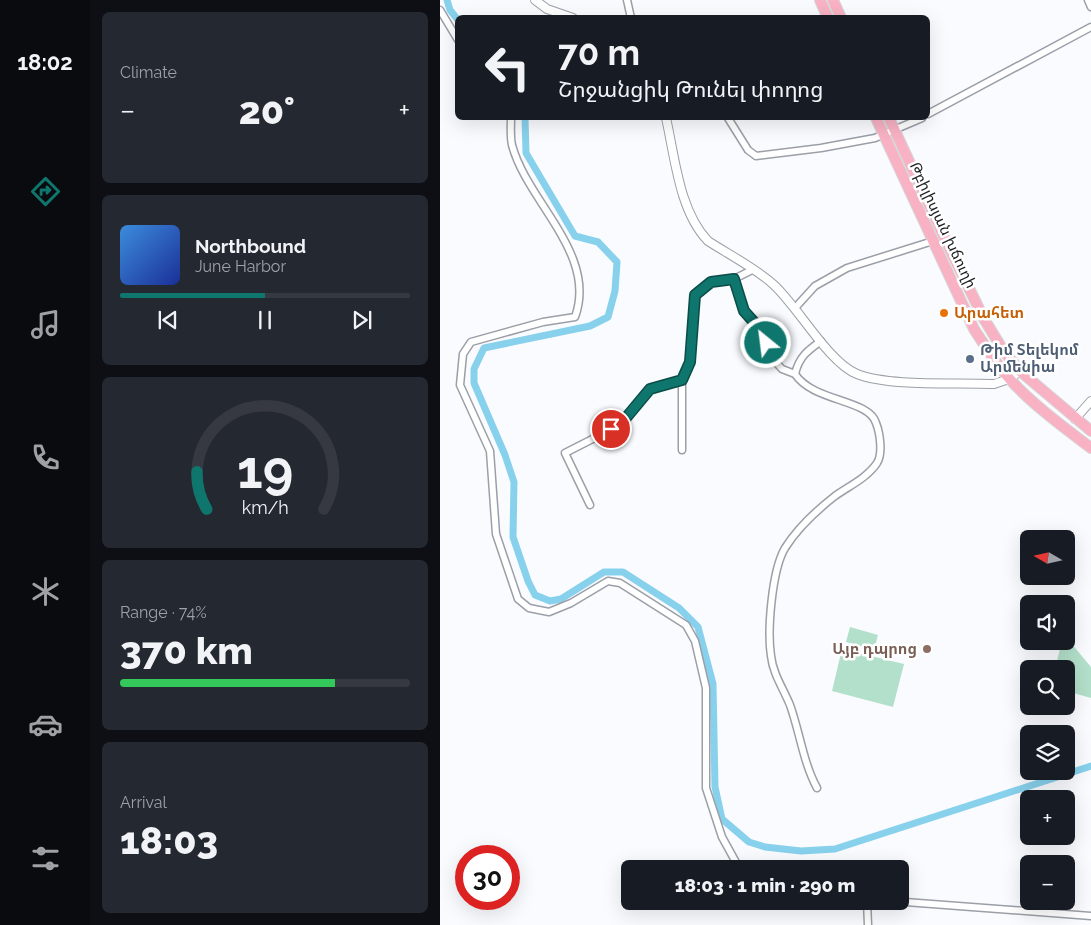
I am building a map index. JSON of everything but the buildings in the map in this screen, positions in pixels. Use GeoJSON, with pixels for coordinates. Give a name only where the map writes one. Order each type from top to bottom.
{"type":"FeatureCollection","features":[{"type":"Feature","properties":{"kind":"main road"},"geometry":{"type":"LineString","coordinates":[[820,0],[827,15]]}},
{"type":"Feature","properties":{"kind":"main road"},"geometry":{"type":"LineString","coordinates":[[833,0],[840,15]]}},
{"type":"Feature","properties":{"kind":"main road","name":"Թբիլիսյան խճուղի"},"geometry":{"type":"LineString","coordinates":[[877,120],[974,329],[1009,379],[1065,429],[1091,448]]}},
{"type":"Feature","properties":{"kind":"main road","name":"Թբիլիսյան խճուղի"},"geometry":{"type":"LineString","coordinates":[[889,120],[984,319],[1003,350],[1020,372],[1091,431]]}},
{"type":"Feature","properties":{"kind":"street"},"geometry":{"type":"LineString","coordinates":[[535,0],[547,9],[564,15]]}},
{"type":"Feature","properties":{"kind":"street"},"geometry":{"type":"LineString","coordinates":[[628,0],[630,15]]}},
{"type":"Feature","properties":{"kind":"street"},"geometry":{"type":"LineString","coordinates":[[1088,0],[1091,7]]}},
{"type":"Feature","properties":{"kind":"street"},"geometry":{"type":"LineString","coordinates":[[440,10],[455,35]]}},
{"type":"Feature","properties":{"kind":"street"},"geometry":{"type":"LineString","coordinates":[[930,113],[1091,27]]}},
{"type":"Feature","properties":{"kind":"street"},"geometry":{"type":"LineString","coordinates":[[511,120],[512,143],[519,163],[551,217],[579,273],[580,302],[575,317],[543,322],[471,342],[463,354],[460,385],[490,451],[496,534],[501,552],[518,599],[529,608],[549,612],[571,603],[608,581],[620,583],[686,625],[695,641],[706,688],[706,788],[722,837],[735,860]]}},
{"type":"Feature","properties":{"kind":"street"},"geometry":{"type":"LineString","coordinates":[[666,120],[691,220],[708,241],[774,285],[821,341],[846,367],[856,374],[895,381],[990,384],[1009,379],[1020,372]]}},
{"type":"Feature","properties":{"kind":"street"},"geometry":{"type":"LineString","coordinates":[[729,120],[748,150],[756,156],[821,148],[885,136],[918,120]]}},
{"type":"Feature","properties":{"kind":"street"},"geometry":{"type":"LineString","coordinates":[[795,308],[815,286],[847,268],[934,241]]}},
{"type":"Feature","properties":{"kind":"street"},"geometry":{"type":"LineString","coordinates":[[682,450],[682,380],[690,362],[695,295],[711,282],[734,279],[752,270]]}},
{"type":"Feature","properties":{"kind":"street"},"geometry":{"type":"LineString","coordinates":[[734,279],[744,311],[761,330],[771,357],[782,370],[796,374]]}},
{"type":"Feature","properties":{"kind":"street"},"geometry":{"type":"LineString","coordinates":[[817,788],[805,759],[790,705],[776,677],[771,656],[769,630],[772,595],[784,549],[808,520],[834,497],[862,478],[878,462],[880,444],[876,421],[866,409],[835,399],[802,385],[796,374],[798,362],[804,353],[821,341]]}},
{"type":"Feature","properties":{"kind":"street"},"geometry":{"type":"LineString","coordinates":[[590,505],[566,453],[620,425],[650,389],[682,380]]}},
{"type":"Feature","properties":{"kind":"street"},"geometry":{"type":"LineString","coordinates":[[1075,419],[1091,401]]}},
{"type":"Feature","properties":{"kind":"street"},"geometry":{"type":"LineString","coordinates":[[909,902],[1091,916]]}},
{"type":"Feature","properties":{"kind":"street"},"geometry":{"type":"LineString","coordinates":[[867,910],[868,925]]}},
{"type":"Feature","properties":{"kind":"green space"},"geometry":{"type":"Polygon","coordinates":[[[850,627],[878,635],[874,650],[846,642],[850,627]]]}},
{"type":"Feature","properties":{"kind":"green space"},"geometry":{"type":"Polygon","coordinates":[[[1075,648],[1091,667],[1091,698],[1075,694],[1075,660],[1057,660],[1060,650],[1075,650],[1075,648]]]}},
{"type":"Feature","properties":{"kind":"green space"},"geometry":{"type":"Polygon","coordinates":[[[842,649],[904,664],[893,707],[832,691],[842,649]]]}},
{"type":"Feature","properties":{"kind":"waterway"},"geometry":{"type":"LineString","coordinates":[[447,0],[450,10],[455,16]]}},
{"type":"Feature","properties":{"kind":"waterway"},"geometry":{"type":"LineString","coordinates":[[525,120],[526,153],[575,236],[598,242],[617,262],[615,291],[608,317],[590,326],[484,348],[474,369],[474,383],[505,455],[514,482],[513,537],[528,581],[535,595],[550,601],[561,599],[604,572],[623,572],[679,608],[698,627],[713,684],[715,787],[722,819],[749,842],[765,847],[801,851],[835,849],[1091,766]]}},
{"type":"Feature","properties":{"kind":"place","name":"Արահետ"},"geometry":{"type":"Point","coordinates":[944,313]}},
{"type":"Feature","properties":{"kind":"place","name":"Թիմ Տելեկոմ Արմենիա"},"geometry":{"type":"Point","coordinates":[970,359]}},
{"type":"Feature","properties":{"kind":"place","name":"Այբ դպրոց"},"geometry":{"type":"Point","coordinates":[927,649]}},
{"type":"Feature","properties":{"kind":"route"},"geometry":{"type":"LineString","coordinates":[[611,429],[620,425],[650,389],[682,380],[690,362],[695,295],[711,282],[734,279],[744,311],[761,330],[766,343]]}}]}
